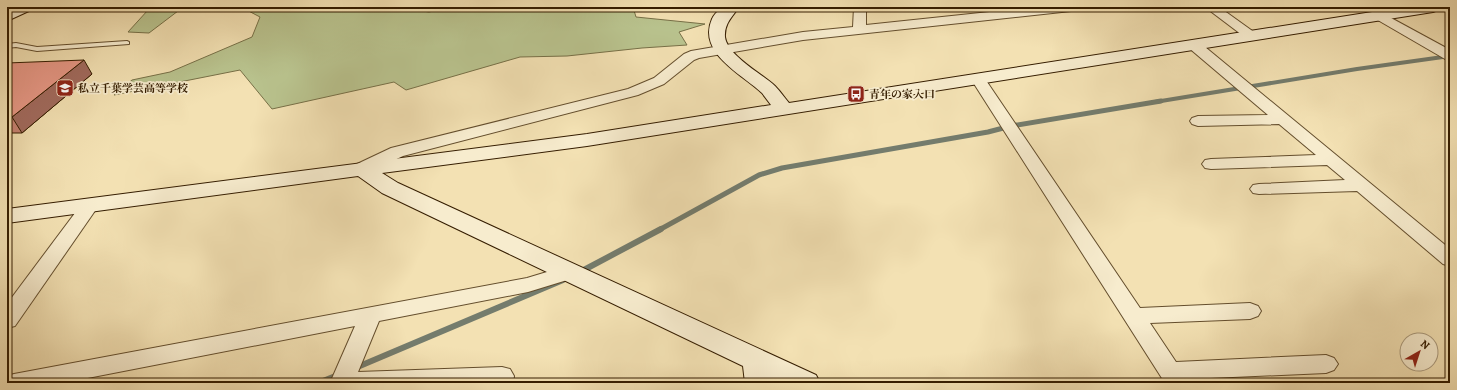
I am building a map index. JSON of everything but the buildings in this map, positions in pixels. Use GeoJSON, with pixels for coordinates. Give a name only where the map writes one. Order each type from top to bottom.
{"type":"FeatureCollection","features":[{"type":"Feature","properties":{"kind":"street"},"geometry":{"type":"LineString","coordinates":[[7,16],[26,7]]}},
{"type":"Feature","properties":{"kind":"street"},"geometry":{"type":"LineString","coordinates":[[731,7],[720,19],[717,37],[722,49],[730,58],[769,90],[784,108]]}},
{"type":"Feature","properties":{"kind":"street"},"geometry":{"type":"LineString","coordinates":[[859,30],[860,7]]}},
{"type":"Feature","properties":{"kind":"street"},"geometry":{"type":"LineString","coordinates":[[361,169],[397,152],[633,92],[659,81],[689,57],[722,49],[803,36],[1071,7]]}},
{"type":"Feature","properties":{"kind":"street"},"geometry":{"type":"LineString","coordinates":[[1211,7],[1251,35]]}},
{"type":"Feature","properties":{"kind":"street"},"geometry":{"type":"LineString","coordinates":[[7,216],[587,140],[1433,7]]}},
{"type":"Feature","properties":{"kind":"street"},"geometry":{"type":"LineString","coordinates":[[1380,16],[1450,56]]}},
{"type":"Feature","properties":{"kind":"street"},"geometry":{"type":"LineString","coordinates":[[1194,45],[1450,259]]}},
{"type":"Feature","properties":{"kind":"street"},"geometry":{"type":"LineString","coordinates":[[978,79],[1174,377],[1326,364]]}},
{"type":"Feature","properties":{"kind":"street"},"geometry":{"type":"LineString","coordinates":[[1198,121],[1282,119]]}},
{"type":"Feature","properties":{"kind":"street"},"geometry":{"type":"LineString","coordinates":[[1211,164],[1331,160]]}},
{"type":"Feature","properties":{"kind":"street"},"geometry":{"type":"LineString","coordinates":[[361,169],[390,188],[570,272],[757,371],[806,383]]}},
{"type":"Feature","properties":{"kind":"street"},"geometry":{"type":"LineString","coordinates":[[1258,189],[1362,185]]}},
{"type":"Feature","properties":{"kind":"street"},"geometry":{"type":"LineString","coordinates":[[7,320],[90,205]]}},
{"type":"Feature","properties":{"kind":"street"},"geometry":{"type":"LineString","coordinates":[[14,383],[278,334],[371,314],[528,285],[570,272]]}},
{"type":"Feature","properties":{"kind":"street"},"geometry":{"type":"LineString","coordinates":[[1134,316],[1250,311]]}},
{"type":"Feature","properties":{"kind":"street"},"geometry":{"type":"LineString","coordinates":[[371,314],[343,382],[502,376],[501,383]]}},
{"type":"Feature","properties":{"kind":"lane"},"geometry":{"type":"LineString","coordinates":[[7,46],[16,45],[37,49],[127,43]]}},
{"type":"Feature","properties":{"kind":"green space"},"geometry":{"type":"Polygon","coordinates":[[[117,7],[201,7],[178,11],[149,33],[128,32],[148,10],[117,10],[117,7]]]}},
{"type":"Feature","properties":{"kind":"green space"},"geometry":{"type":"Polygon","coordinates":[[[241,7],[398,7],[429,12],[451,7],[633,7],[636,17],[705,24],[679,32],[687,45],[567,56],[520,57],[406,90],[394,82],[272,109],[240,70],[114,95],[132,80],[170,72],[252,37],[260,17],[241,7]]]}},
{"type":"Feature","properties":{"kind":"waterway"},"geometry":{"type":"LineString","coordinates":[[1155,102],[1357,69],[1450,56]]}},
{"type":"Feature","properties":{"kind":"waterway"},"geometry":{"type":"LineString","coordinates":[[1155,102],[1161,101]]}},
{"type":"Feature","properties":{"kind":"waterway"},"geometry":{"type":"LineString","coordinates":[[659,230],[759,175],[782,168],[988,132],[1011,126],[1155,102]]}},
{"type":"Feature","properties":{"kind":"waterway"},"geometry":{"type":"LineString","coordinates":[[580,272],[661,229]]}},
{"type":"Feature","properties":{"kind":"waterway"},"geometry":{"type":"LineString","coordinates":[[355,368],[563,280]]}},
{"type":"Feature","properties":{"kind":"waterway"},"geometry":{"type":"LineString","coordinates":[[318,383],[338,375]]}},
{"type":"Feature","properties":{"kind":"place","name":"私立千葉学芸高等学校"},"geometry":{"type":"Point","coordinates":[65,88]}},
{"type":"Feature","properties":{"kind":"place","name":"青年の家入口"},"geometry":{"type":"Point","coordinates":[856,94]}}]}
